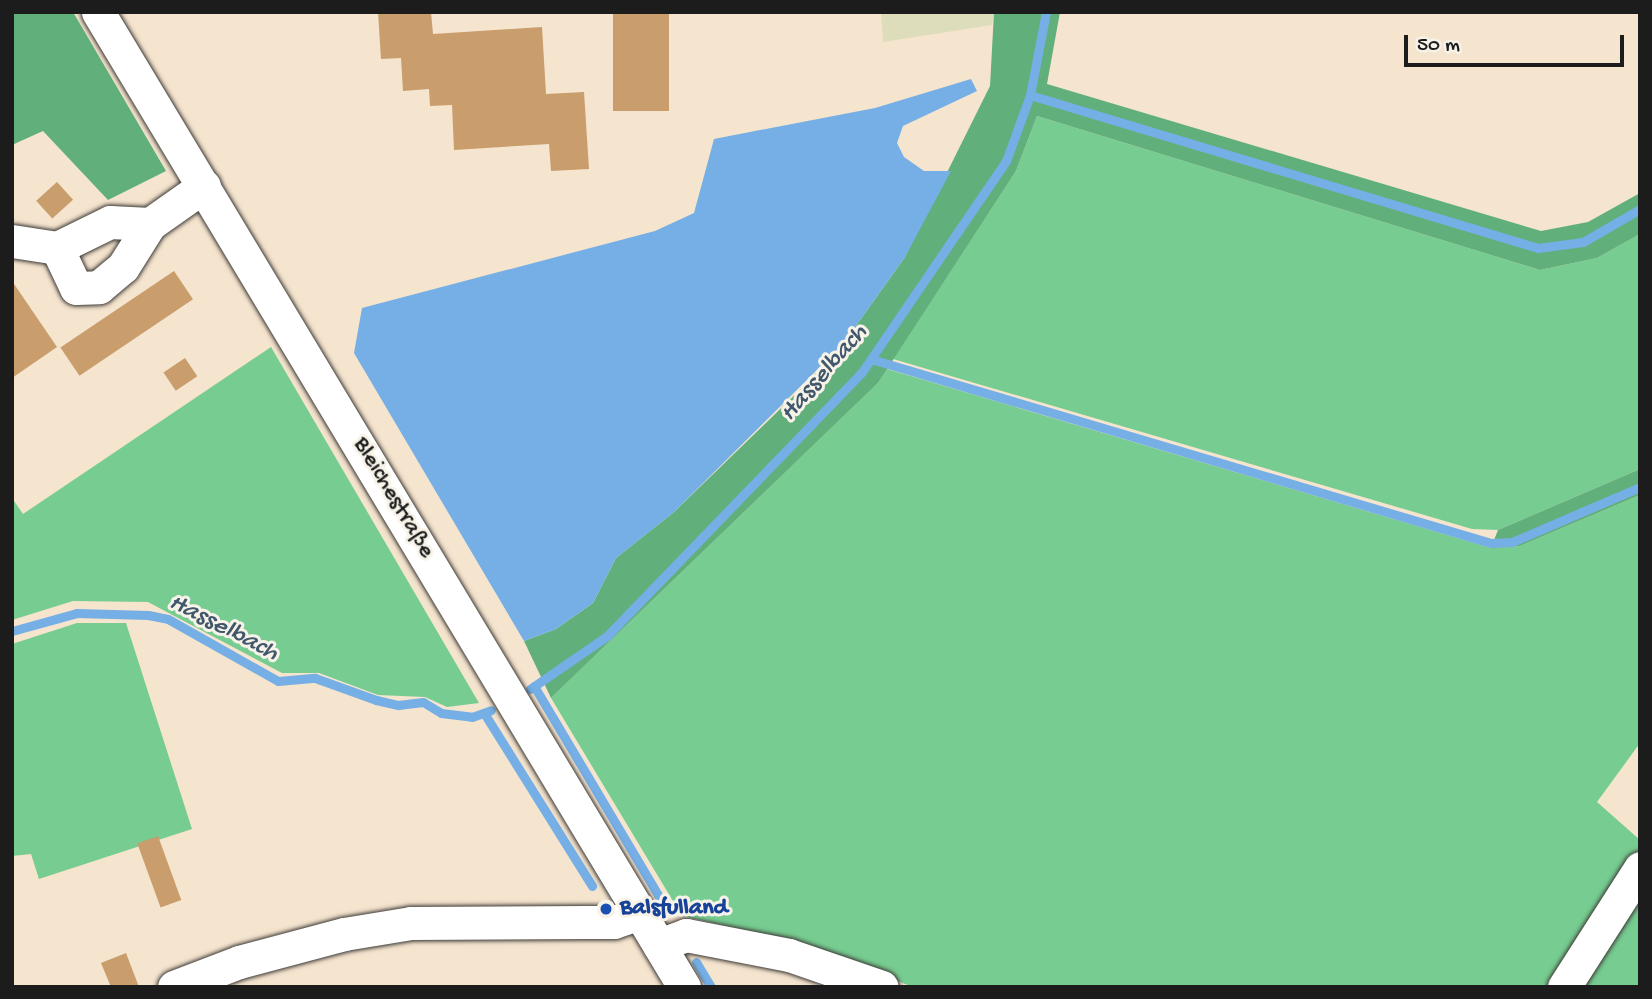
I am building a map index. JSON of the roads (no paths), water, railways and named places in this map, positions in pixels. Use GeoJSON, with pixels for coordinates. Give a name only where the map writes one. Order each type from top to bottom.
{"type":"FeatureCollection","features":[{"type":"Feature","properties":{"kind":"street","name":"Bleichestraße"},"geometry":{"type":"LineString","coordinates":[[98,12],[684,987]]}},
{"type":"Feature","properties":{"kind":"street"},"geometry":{"type":"LineString","coordinates":[[57,248],[76,288],[99,287],[124,267],[150,225],[204,186]]}},
{"type":"Feature","properties":{"kind":"street"},"geometry":{"type":"LineString","coordinates":[[12,241],[57,248],[110,222],[150,225]]}},
{"type":"Feature","properties":{"kind":"street"},"geometry":{"type":"LineString","coordinates":[[1564,987],[1640,868]]}},
{"type":"Feature","properties":{"kind":"street"},"geometry":{"type":"LineString","coordinates":[[174,987],[239,962],[344,934],[411,923],[614,922],[640,913]]}},
{"type":"Feature","properties":{"kind":"street"},"geometry":{"type":"LineString","coordinates":[[659,945],[686,935],[789,955],[882,987]]}},
{"type":"Feature","properties":{"kind":"water"},"geometry":{"type":"Polygon","coordinates":[[[971,79],[977,91],[903,126],[897,143],[904,157],[924,171],[951,171],[905,257],[843,344],[674,512],[616,558],[593,603],[556,629],[524,641],[354,353],[362,308],[655,231],[694,213],[714,139],[875,108],[971,79]]]}},
{"type":"Feature","properties":{"kind":"waterway","name":"Hasselbach"},"geometry":{"type":"LineString","coordinates":[[530,689],[607,636],[862,372],[1006,161],[1030,95],[1046,12]]}},
{"type":"Feature","properties":{"kind":"waterway"},"geometry":{"type":"LineString","coordinates":[[1030,95],[1538,248],[1583,242],[1640,209]]}},
{"type":"Feature","properties":{"kind":"waterway"},"geometry":{"type":"LineString","coordinates":[[871,359],[1491,543],[1512,542],[1640,487]]}},
{"type":"Feature","properties":{"kind":"waterway","name":"Hasselbach"},"geometry":{"type":"LineString","coordinates":[[12,631],[77,613],[148,615],[168,619],[278,681],[315,678],[398,705],[423,702],[441,713],[472,717],[491,710]]}},
{"type":"Feature","properties":{"kind":"waterway"},"geometry":{"type":"LineString","coordinates":[[534,686],[665,907]]}},
{"type":"Feature","properties":{"kind":"waterway"},"geometry":{"type":"LineString","coordinates":[[484,713],[592,886]]}},
{"type":"Feature","properties":{"kind":"waterway"},"geometry":{"type":"LineString","coordinates":[[696,962],[711,987]]}},
{"type":"Feature","properties":{"kind":"place","name":"Balsfulland"},"geometry":{"type":"Point","coordinates":[606,909]}}]}
